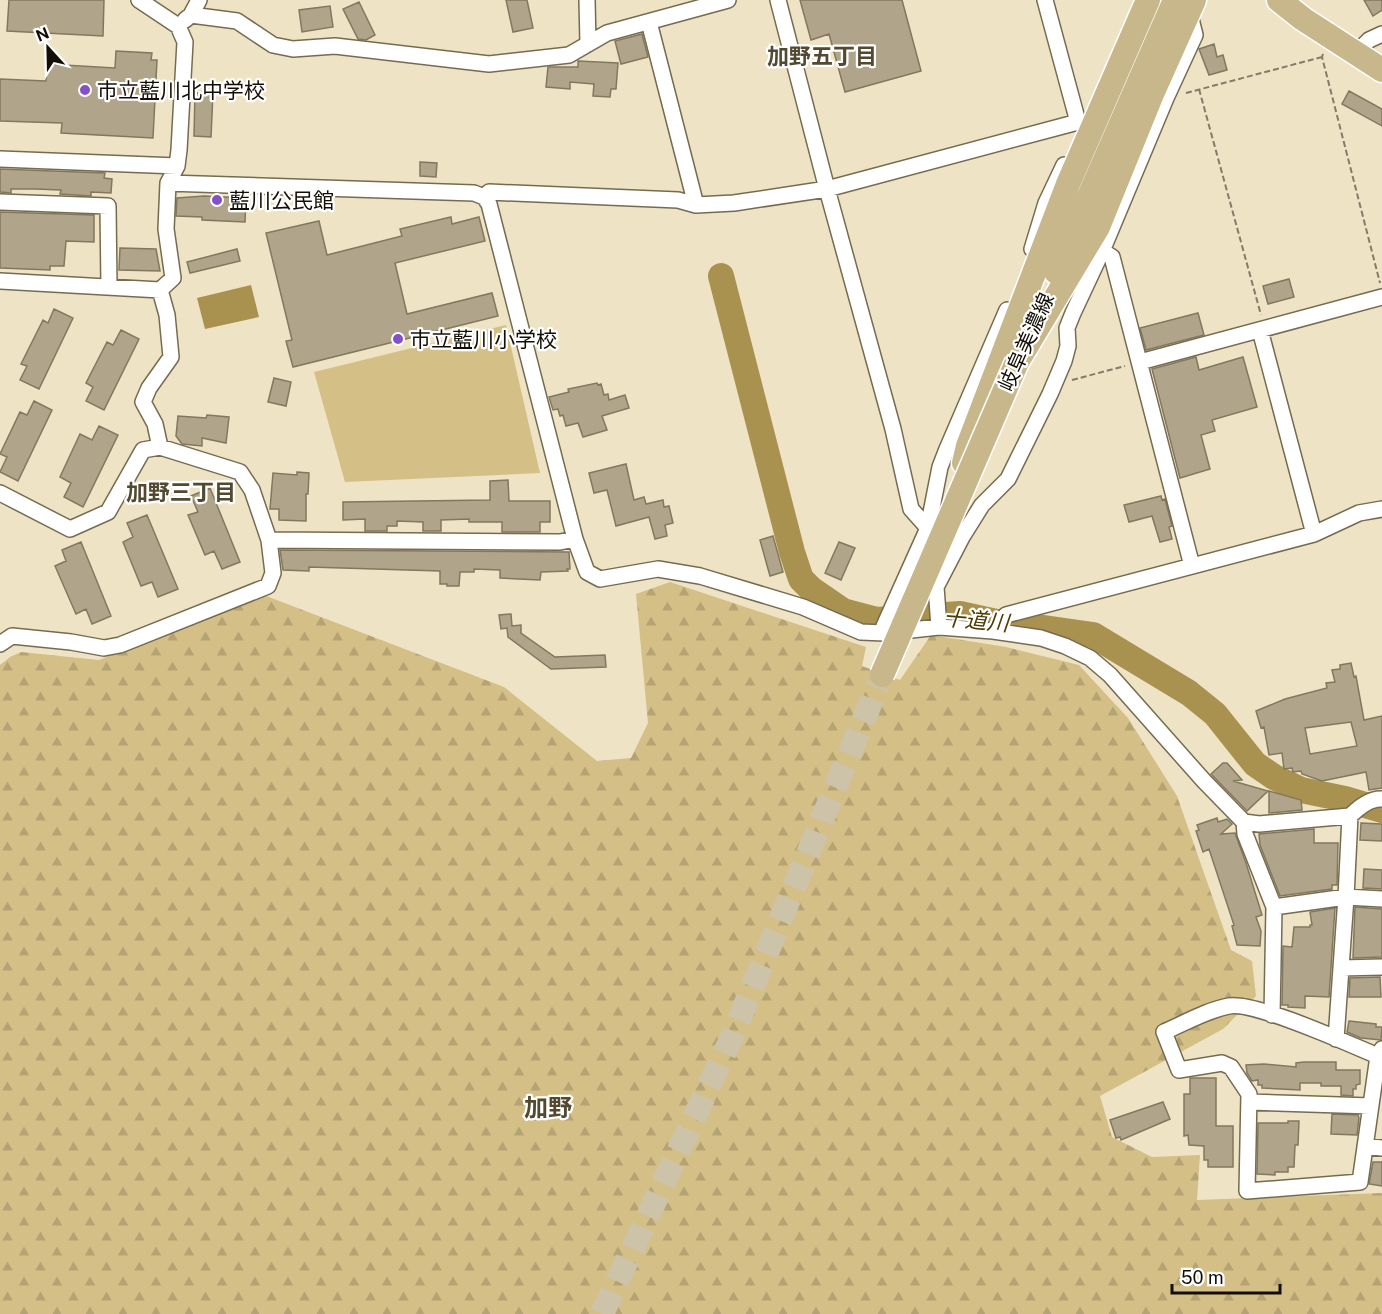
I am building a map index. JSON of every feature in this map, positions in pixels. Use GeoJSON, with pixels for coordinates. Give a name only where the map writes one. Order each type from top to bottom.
{"type":"FeatureCollection","features":[{"type":"Feature","properties":{"kind":"main road"},"geometry":{"type":"LineString","coordinates":[[933,529],[968,446],[1068,184],[1148,0]]}},
{"type":"Feature","properties":{"kind":"main road"},"geometry":{"type":"LineString","coordinates":[[1279,0],[1325,47],[1355,54],[1382,70]]}},
{"type":"Feature","properties":{"kind":"main road"},"geometry":{"type":"LineString","coordinates":[[1017,362],[1098,227],[1159,96],[1186,4]]}},
{"type":"Feature","properties":{"kind":"main road","name":"岐阜美濃線"},"geometry":{"type":"LineString","coordinates":[[880,680],[933,529],[1017,362],[1186,4]]}},
{"type":"Feature","properties":{"kind":"street"},"geometry":{"type":"LineString","coordinates":[[0,282],[160,290],[172,278],[166,229],[168,183],[177,166],[185,42],[178,26],[139,0]]}},
{"type":"Feature","properties":{"kind":"street"},"geometry":{"type":"LineString","coordinates":[[178,26],[191,15],[199,0]]}},
{"type":"Feature","properties":{"kind":"street"},"geometry":{"type":"LineString","coordinates":[[587,0],[588,44]]}},
{"type":"Feature","properties":{"kind":"street"},"geometry":{"type":"LineString","coordinates":[[191,15],[237,21],[273,45],[293,49],[335,46],[489,64],[569,56],[607,33],[728,0]]}},
{"type":"Feature","properties":{"kind":"street"},"geometry":{"type":"LineString","coordinates":[[778,0],[893,429],[911,509],[933,529]]}},
{"type":"Feature","properties":{"kind":"street"},"geometry":{"type":"LineString","coordinates":[[1045,0],[1081,122]]}},
{"type":"Feature","properties":{"kind":"street"},"geometry":{"type":"LineString","coordinates":[[939,620],[933,529],[940,467],[1002,324],[1031,251],[1046,203],[1136,0]]}},
{"type":"Feature","properties":{"kind":"street"},"geometry":{"type":"LineString","coordinates":[[649,22],[696,205]]}},
{"type":"Feature","properties":{"kind":"street"},"geometry":{"type":"LineString","coordinates":[[1355,54],[1369,40],[1382,34]]}},
{"type":"Feature","properties":{"kind":"street"},"geometry":{"type":"LineString","coordinates":[[936,587],[982,505],[1008,479],[1055,384],[1068,346],[1067,328],[1102,251],[1159,96]]}},
{"type":"Feature","properties":{"kind":"street"},"geometry":{"type":"LineString","coordinates":[[484,197],[489,192],[678,200],[696,205],[734,203],[827,189],[1081,122]]}},
{"type":"Feature","properties":{"kind":"street"},"geometry":{"type":"LineString","coordinates":[[0,159],[177,166]]}},
{"type":"Feature","properties":{"kind":"street"},"geometry":{"type":"LineString","coordinates":[[168,183],[474,193],[484,197],[489,204],[575,539],[587,572],[600,579],[657,569],[700,576],[803,607],[861,632],[884,633],[939,620],[997,626],[1041,638],[1090,658],[1110,675],[1204,781],[1244,822],[1259,824],[1354,813],[1379,798]]}},
{"type":"Feature","properties":{"kind":"street"},"geometry":{"type":"LineString","coordinates":[[0,202],[108,206],[109,286]]}},
{"type":"Feature","properties":{"kind":"street"},"geometry":{"type":"LineString","coordinates":[[1102,251],[1112,257],[1192,566]]}},
{"type":"Feature","properties":{"kind":"street"},"geometry":{"type":"LineString","coordinates":[[160,290],[167,315],[171,357],[149,388],[143,402],[155,424],[160,447]]}},
{"type":"Feature","properties":{"kind":"street"},"geometry":{"type":"LineString","coordinates":[[1140,362],[1382,297]]}},
{"type":"Feature","properties":{"kind":"street"},"geometry":{"type":"LineString","coordinates":[[1262,330],[1314,534]]}},
{"type":"Feature","properties":{"kind":"street"},"geometry":{"type":"LineString","coordinates":[[0,493],[70,529],[108,512],[143,450],[160,447],[240,472],[252,490],[269,540],[273,573],[268,586],[120,645],[104,648],[12,636],[0,644]]}},
{"type":"Feature","properties":{"kind":"street"},"geometry":{"type":"LineString","coordinates":[[997,626],[1006,615],[1314,534],[1359,513],[1382,509]]}},
{"type":"Feature","properties":{"kind":"street"},"geometry":{"type":"LineString","coordinates":[[884,633],[884,626],[933,529]]}},
{"type":"Feature","properties":{"kind":"street"},"geometry":{"type":"LineString","coordinates":[[269,540],[560,542],[575,539]]}},
{"type":"Feature","properties":{"kind":"street"},"geometry":{"type":"LineString","coordinates":[[1336,1039],[1354,813]]}},
{"type":"Feature","properties":{"kind":"street"},"geometry":{"type":"LineString","coordinates":[[1244,822],[1245,834],[1274,907],[1272,1015]]}},
{"type":"Feature","properties":{"kind":"street"},"geometry":{"type":"LineString","coordinates":[[1274,907],[1346,897],[1382,898]]}},
{"type":"Feature","properties":{"kind":"street"},"geometry":{"type":"LineString","coordinates":[[1341,968],[1382,967]]}},
{"type":"Feature","properties":{"kind":"street"},"geometry":{"type":"LineString","coordinates":[[1230,1006],[1244,1006],[1336,1039],[1381,1054],[1360,1182],[1247,1191],[1250,1094],[1231,1068],[1222,1063],[1179,1070],[1164,1032],[1230,1006]]}},
{"type":"Feature","properties":{"kind":"street"},"geometry":{"type":"LineString","coordinates":[[1249,1102],[1371,1106]]}},
{"type":"Feature","properties":{"kind":"street"},"geometry":{"type":"LineString","coordinates":[[1365,1146],[1382,1148]]}},
{"type":"Feature","properties":{"kind":"path"},"geometry":{"type":"LineString","coordinates":[[1159,96],[1200,90],[1325,47],[1382,290]]}},
{"type":"Feature","properties":{"kind":"path"},"geometry":{"type":"LineString","coordinates":[[1200,90],[1262,330]]}},
{"type":"Feature","properties":{"kind":"path"},"geometry":{"type":"LineString","coordinates":[[1055,384],[1140,362]]}},
{"type":"Feature","properties":{"kind":"green space"},"geometry":{"type":"Polygon","coordinates":[[[506,325],[540,473],[345,482],[314,372],[506,325]]]}},
{"type":"Feature","properties":{"kind":"green space"},"geometry":{"type":"Polygon","coordinates":[[[670,582],[866,647],[862,666],[900,680],[931,635],[1006,647],[1079,665],[1128,718],[1177,796],[1231,950],[1252,961],[1256,996],[1223,1029],[1100,1096],[1112,1137],[1152,1157],[1200,1155],[1197,1200],[1382,1193],[1382,1314],[0,1314],[0,665],[21,652],[99,660],[261,594],[504,687],[597,761],[631,758],[648,723],[636,594],[670,582]]]}},
{"type":"Feature","properties":{"kind":"shaded area"},"geometry":{"type":"Polygon","coordinates":[[[251,285],[259,317],[205,329],[197,298],[251,285]]]}},
{"type":"Feature","properties":{"kind":"building"},"geometry":{"type":"Polygon","coordinates":[[[9,0],[104,0],[103,36],[7,31],[9,0]]]}},
{"type":"Feature","properties":{"kind":"building"},"geometry":{"type":"Polygon","coordinates":[[[506,0],[527,0],[533,28],[513,32],[506,0]]]}},
{"type":"Feature","properties":{"kind":"building"},"geometry":{"type":"Polygon","coordinates":[[[800,0],[902,0],[921,71],[845,92],[829,34],[811,40],[800,0]]]}},
{"type":"Feature","properties":{"kind":"building"},"geometry":{"type":"Polygon","coordinates":[[[1364,0],[1382,0],[1382,10],[1373,16],[1364,0]]]}},
{"type":"Feature","properties":{"kind":"building"},"geometry":{"type":"Polygon","coordinates":[[[359,2],[375,35],[366,40],[358,39],[343,9],[359,2]]]}},
{"type":"Feature","properties":{"kind":"building"},"geometry":{"type":"Polygon","coordinates":[[[330,6],[333,27],[302,32],[299,10],[330,6]]]}},
{"type":"Feature","properties":{"kind":"building"},"geometry":{"type":"Polygon","coordinates":[[[642,34],[648,57],[621,64],[615,41],[642,34]]]}},
{"type":"Feature","properties":{"kind":"building"},"geometry":{"type":"Polygon","coordinates":[[[1214,44],[1217,57],[1223,55],[1227,70],[1209,75],[1199,49],[1214,44]]]}},
{"type":"Feature","properties":{"kind":"building"},"geometry":{"type":"Polygon","coordinates":[[[116,51],[152,53],[151,60],[157,60],[153,138],[61,133],[62,123],[0,121],[0,79],[46,81],[47,64],[115,68],[116,51]]]}},
{"type":"Feature","properties":{"kind":"building"},"geometry":{"type":"Polygon","coordinates":[[[578,61],[618,63],[616,89],[611,89],[610,97],[593,96],[594,84],[570,82],[570,89],[546,87],[548,67],[578,67],[578,61]]]}},
{"type":"Feature","properties":{"kind":"building"},"geometry":{"type":"Polygon","coordinates":[[[1349,91],[1382,109],[1382,126],[1342,104],[1349,91]]]}},
{"type":"Feature","properties":{"kind":"building"},"geometry":{"type":"Polygon","coordinates":[[[195,93],[213,93],[211,137],[194,136],[195,93]]]}},
{"type":"Feature","properties":{"kind":"building"},"geometry":{"type":"Polygon","coordinates":[[[420,162],[437,163],[436,177],[420,176],[420,162]]]}},
{"type":"Feature","properties":{"kind":"building"},"geometry":{"type":"Polygon","coordinates":[[[0,169],[105,173],[104,178],[112,179],[111,193],[91,192],[91,196],[60,194],[61,190],[35,189],[11,189],[11,193],[0,192],[0,169]]]}},
{"type":"Feature","properties":{"kind":"building"},"geometry":{"type":"Polygon","coordinates":[[[204,196],[246,198],[245,222],[176,216],[177,198],[204,196]]]}},
{"type":"Feature","properties":{"kind":"building"},"geometry":{"type":"Polygon","coordinates":[[[0,212],[94,215],[94,242],[66,241],[64,266],[50,266],[50,270],[0,268],[0,212]]]}},
{"type":"Feature","properties":{"kind":"building"},"geometry":{"type":"Polygon","coordinates":[[[451,217],[452,224],[479,217],[485,241],[395,263],[407,314],[492,293],[498,316],[293,367],[286,341],[292,340],[266,233],[319,221],[327,255],[402,236],[400,229],[451,217]]]}},
{"type":"Feature","properties":{"kind":"building"},"geometry":{"type":"Polygon","coordinates":[[[120,248],[156,249],[160,271],[119,270],[120,248]]]}},
{"type":"Feature","properties":{"kind":"building"},"geometry":{"type":"Polygon","coordinates":[[[237,249],[240,261],[190,273],[187,262],[237,249]]]}},
{"type":"Feature","properties":{"kind":"building"},"geometry":{"type":"Polygon","coordinates":[[[1289,279],[1294,297],[1268,304],[1263,286],[1289,279]]]}},
{"type":"Feature","properties":{"kind":"building"},"geometry":{"type":"Polygon","coordinates":[[[54,309],[73,318],[39,389],[20,380],[27,366],[21,364],[43,320],[48,323],[54,309]]]}},
{"type":"Feature","properties":{"kind":"building"},"geometry":{"type":"Polygon","coordinates":[[[1198,313],[1204,335],[1146,350],[1140,328],[1198,313]]]}},
{"type":"Feature","properties":{"kind":"building"},"geometry":{"type":"Polygon","coordinates":[[[121,330],[139,339],[104,410],[86,401],[93,387],[86,383],[107,342],[113,345],[121,330]]]}},
{"type":"Feature","properties":{"kind":"building"},"geometry":{"type":"Polygon","coordinates":[[[1196,357],[1199,370],[1243,357],[1257,407],[1212,420],[1215,431],[1201,435],[1210,469],[1180,478],[1152,369],[1196,357]]]}},
{"type":"Feature","properties":{"kind":"building"},"geometry":{"type":"Polygon","coordinates":[[[274,378],[291,382],[286,406],[268,402],[274,378]]]}},
{"type":"Feature","properties":{"kind":"building"},"geometry":{"type":"Polygon","coordinates":[[[601,384],[604,395],[608,394],[609,400],[625,395],[629,408],[602,416],[607,430],[583,437],[578,423],[566,426],[563,415],[560,416],[558,409],[553,410],[549,397],[569,392],[568,389],[601,384]]]}},
{"type":"Feature","properties":{"kind":"building"},"geometry":{"type":"Polygon","coordinates":[[[34,401],[52,410],[18,481],[0,472],[7,457],[0,454],[20,412],[27,415],[34,401]]]}},
{"type":"Feature","properties":{"kind":"building"},"geometry":{"type":"Polygon","coordinates":[[[207,415],[229,417],[226,443],[202,438],[202,446],[182,444],[176,436],[178,416],[206,418],[207,415]]]}},
{"type":"Feature","properties":{"kind":"building"},"geometry":{"type":"Polygon","coordinates":[[[99,426],[118,435],[83,507],[64,497],[71,483],[60,477],[80,434],[92,440],[99,426]]]}},
{"type":"Feature","properties":{"kind":"building"},"geometry":{"type":"Polygon","coordinates":[[[626,464],[634,500],[644,497],[646,504],[663,500],[664,507],[669,506],[673,523],[665,525],[667,536],[655,539],[649,517],[616,526],[607,490],[594,493],[589,473],[626,464]]]}},
{"type":"Feature","properties":{"kind":"building"},"geometry":{"type":"Polygon","coordinates":[[[297,472],[309,473],[306,521],[279,520],[279,509],[270,509],[273,473],[297,475],[297,472]]]}},
{"type":"Feature","properties":{"kind":"building"},"geometry":{"type":"Polygon","coordinates":[[[508,480],[509,501],[550,501],[550,522],[540,522],[540,532],[502,532],[502,522],[469,522],[469,519],[441,520],[441,531],[423,531],[423,522],[397,521],[397,526],[387,526],[387,531],[365,531],[365,519],[343,520],[343,502],[490,500],[490,481],[508,480]]]}},
{"type":"Feature","properties":{"kind":"building"},"geometry":{"type":"Polygon","coordinates":[[[210,488],[240,562],[222,569],[214,551],[205,555],[188,515],[198,512],[191,496],[210,488]]]}},
{"type":"Feature","properties":{"kind":"building"},"geometry":{"type":"Polygon","coordinates":[[[1161,496],[1162,500],[1165,499],[1172,526],[1169,527],[1172,539],[1160,542],[1152,516],[1129,522],[1124,505],[1161,496]]]}},
{"type":"Feature","properties":{"kind":"building"},"geometry":{"type":"Polygon","coordinates":[[[147,515],[178,589],[158,597],[152,582],[141,586],[123,542],[133,537],[127,523],[147,515]]]}},
{"type":"Feature","properties":{"kind":"building"},"geometry":{"type":"Polygon","coordinates":[[[773,536],[783,572],[770,576],[760,540],[773,536]]]}},
{"type":"Feature","properties":{"kind":"building"},"geometry":{"type":"Polygon","coordinates":[[[81,542],[111,616],[92,624],[86,609],[76,614],[55,566],[66,561],[62,550],[81,542]]]}},
{"type":"Feature","properties":{"kind":"building"},"geometry":{"type":"Polygon","coordinates":[[[839,542],[855,548],[841,580],[825,573],[839,542]]]}},
{"type":"Feature","properties":{"kind":"building"},"geometry":{"type":"Polygon","coordinates":[[[280,550],[569,552],[570,569],[541,572],[540,580],[500,578],[500,570],[474,569],[474,572],[460,572],[459,586],[447,586],[447,584],[440,584],[440,571],[309,567],[309,571],[283,570],[280,550]]]}},
{"type":"Feature","properties":{"kind":"building"},"geometry":{"type":"Polygon","coordinates":[[[511,614],[512,626],[521,625],[521,633],[555,657],[605,655],[606,667],[551,669],[508,637],[507,628],[501,629],[499,615],[511,614]]]}},
{"type":"Feature","properties":{"kind":"building"},"geometry":{"type":"Polygon","coordinates":[[[1351,663],[1354,677],[1356,676],[1364,720],[1382,716],[1382,788],[1369,790],[1366,772],[1322,781],[1302,774],[1301,771],[1293,772],[1292,768],[1284,769],[1282,753],[1269,755],[1264,727],[1261,728],[1256,711],[1285,699],[1327,688],[1326,683],[1335,682],[1332,670],[1340,669],[1340,665],[1351,663]],[[1351,722],[1305,728],[1310,754],[1357,746],[1351,722]]]}},
{"type":"Feature","properties":{"kind":"building"},"geometry":{"type":"Polygon","coordinates":[[[1223,763],[1227,763],[1242,780],[1233,781],[1268,791],[1247,811],[1211,774],[1223,763]]]}},
{"type":"Feature","properties":{"kind":"building"},"geometry":{"type":"Polygon","coordinates":[[[1269,791],[1301,800],[1302,810],[1269,813],[1269,791]]]}},
{"type":"Feature","properties":{"kind":"building"},"geometry":{"type":"Polygon","coordinates":[[[1217,818],[1218,822],[1227,819],[1232,824],[1221,834],[1235,833],[1246,863],[1262,915],[1256,917],[1261,931],[1260,946],[1237,945],[1232,926],[1234,925],[1209,849],[1203,852],[1196,831],[1199,830],[1197,825],[1217,818]]]}},
{"type":"Feature","properties":{"kind":"building"},"geometry":{"type":"Polygon","coordinates":[[[1361,823],[1382,824],[1382,841],[1360,840],[1361,823]]]}},
{"type":"Feature","properties":{"kind":"building"},"geometry":{"type":"Polygon","coordinates":[[[1314,829],[1314,843],[1338,843],[1337,885],[1332,885],[1332,889],[1280,896],[1260,845],[1259,834],[1314,829]]]}},
{"type":"Feature","properties":{"kind":"building"},"geometry":{"type":"Polygon","coordinates":[[[1364,869],[1382,870],[1382,889],[1363,888],[1364,869]]]}},
{"type":"Feature","properties":{"kind":"building"},"geometry":{"type":"Polygon","coordinates":[[[1355,907],[1382,909],[1382,957],[1353,958],[1355,907]]]}},
{"type":"Feature","properties":{"kind":"building"},"geometry":{"type":"Polygon","coordinates":[[[1335,908],[1329,997],[1305,996],[1305,1008],[1282,1005],[1283,946],[1292,947],[1294,927],[1312,925],[1310,912],[1335,908]]]}},
{"type":"Feature","properties":{"kind":"building"},"geometry":{"type":"Polygon","coordinates":[[[1380,977],[1381,997],[1349,997],[1350,978],[1380,977]]]}},
{"type":"Feature","properties":{"kind":"building"},"geometry":{"type":"Polygon","coordinates":[[[1349,1021],[1376,1024],[1376,1027],[1382,1027],[1381,1040],[1361,1038],[1347,1032],[1349,1021]]]}},
{"type":"Feature","properties":{"kind":"building"},"geometry":{"type":"Polygon","coordinates":[[[1336,1062],[1336,1070],[1360,1070],[1360,1084],[1353,1089],[1353,1096],[1341,1095],[1341,1086],[1321,1086],[1321,1083],[1300,1083],[1300,1090],[1262,1088],[1262,1085],[1258,1085],[1258,1080],[1252,1081],[1247,1073],[1246,1065],[1296,1067],[1296,1063],[1336,1062]]]}},
{"type":"Feature","properties":{"kind":"building"},"geometry":{"type":"Polygon","coordinates":[[[1190,1078],[1216,1078],[1216,1126],[1233,1126],[1233,1167],[1208,1167],[1208,1160],[1204,1160],[1204,1146],[1189,1145],[1188,1135],[1184,1136],[1184,1094],[1190,1094],[1190,1078]]]}},
{"type":"Feature","properties":{"kind":"building"},"geometry":{"type":"Polygon","coordinates":[[[1163,1102],[1170,1119],[1121,1140],[1120,1137],[1116,1138],[1110,1120],[1163,1102]]]}},
{"type":"Feature","properties":{"kind":"building"},"geometry":{"type":"Polygon","coordinates":[[[1332,1114],[1358,1115],[1357,1135],[1331,1134],[1332,1114]]]}},
{"type":"Feature","properties":{"kind":"building"},"geometry":{"type":"Polygon","coordinates":[[[1288,1121],[1299,1121],[1294,1167],[1288,1167],[1288,1172],[1275,1172],[1275,1175],[1257,1174],[1258,1123],[1288,1123],[1288,1121]]]}},
{"type":"Feature","properties":{"kind":"building"},"geometry":{"type":"Polygon","coordinates":[[[1373,1162],[1382,1162],[1382,1186],[1369,1184],[1373,1162]]]}},
{"type":"Feature","properties":{"kind":"waterway","name":"十道川"},"geometry":{"type":"LineString","coordinates":[[721,276],[792,552],[801,579],[811,589],[843,611],[877,620],[960,614],[1010,625],[1093,635],[1189,693],[1215,714],[1255,764],[1274,777],[1301,790],[1345,799],[1382,810]]}},
{"type":"Feature","properties":{"kind":"tunnel"},"geometry":{"type":"LineString","coordinates":[[602,1314],[731,1039],[878,685]]}},
{"type":"Feature","properties":{"kind":"place","name":"市立藍川北中学校"},"geometry":{"type":"Point","coordinates":[85,90]}},
{"type":"Feature","properties":{"kind":"place","name":"藍川公民館"},"geometry":{"type":"Point","coordinates":[217,200]}},
{"type":"Feature","properties":{"kind":"place","name":"市立藍川小学校"},"geometry":{"type":"Point","coordinates":[398,339]}},
{"type":"Feature","properties":{"kind":"district","name":"加野五丁目"},"geometry":{"type":"Point","coordinates":[822,56]}},
{"type":"Feature","properties":{"kind":"district","name":"加野三丁目"},"geometry":{"type":"Point","coordinates":[181,492]}},
{"type":"Feature","properties":{"kind":"district","name":"加野"},"geometry":{"type":"Point","coordinates":[548,1107]}}]}
